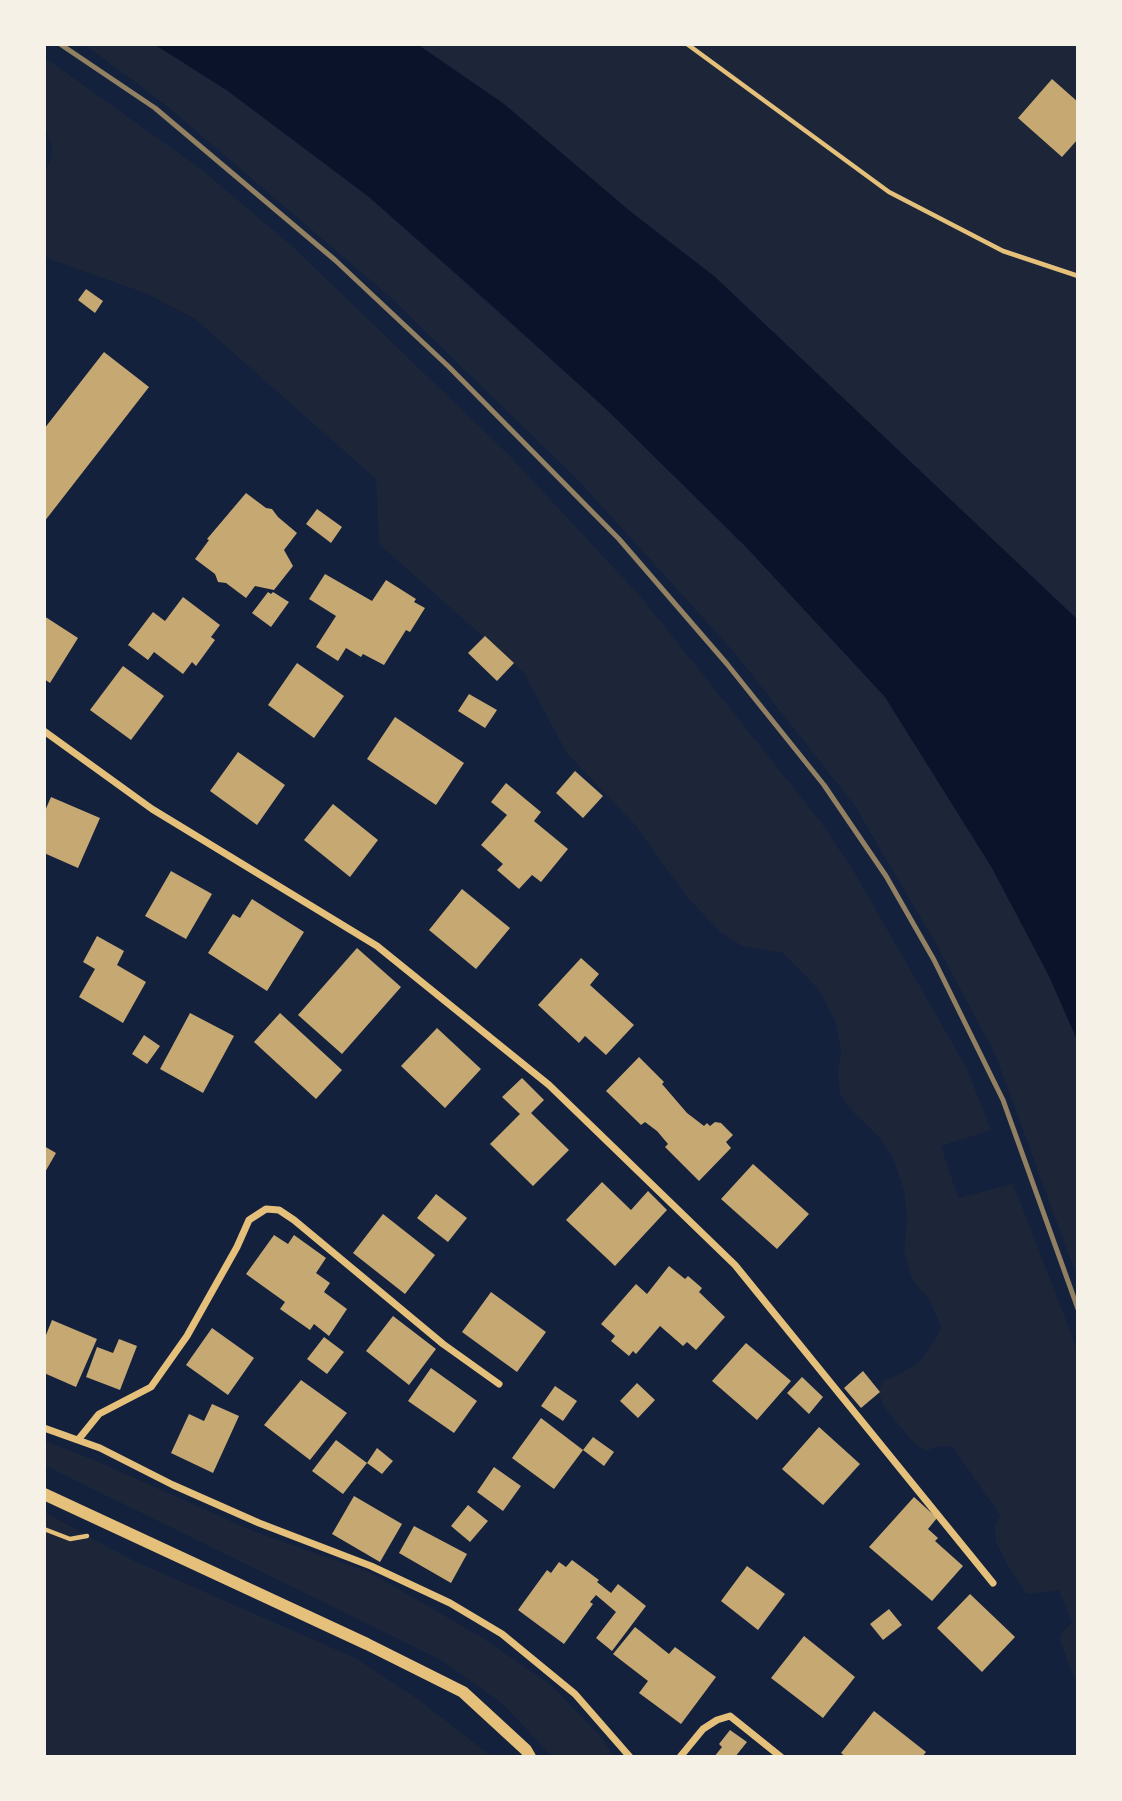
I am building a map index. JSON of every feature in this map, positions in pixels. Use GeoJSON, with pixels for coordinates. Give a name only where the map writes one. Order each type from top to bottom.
{"type":"FeatureCollection","features":[{"type":"Feature","properties":{"kind":"street"},"geometry":{"type":"LineString","coordinates":[[44,731],[152,809],[377,946],[550,1085],[735,1265],[993,1583]]}},
{"type":"Feature","properties":{"kind":"street"},"geometry":{"type":"LineString","coordinates":[[78,1440],[99,1414],[151,1387],[192,1327],[237,1247],[249,1220],[266,1209],[279,1210],[294,1220],[443,1344],[499,1384]]}},
{"type":"Feature","properties":{"kind":"street"},"geometry":{"type":"LineString","coordinates":[[44,1427],[100,1448],[173,1485],[371,1566],[450,1603],[502,1634],[575,1694],[630,1757]]}},
{"type":"Feature","properties":{"kind":"street"},"geometry":{"type":"LineString","coordinates":[[44,1494],[367,1644],[463,1692],[526,1750],[530,1757]]}},
{"type":"Feature","properties":{"kind":"street"},"geometry":{"type":"LineString","coordinates":[[680,1757],[703,1730],[717,1720],[730,1716],[781,1757]]}},
{"type":"Feature","properties":{"kind":"path"},"geometry":{"type":"LineString","coordinates":[[687,44],[890,192],[1003,251],[1078,276]]}},
{"type":"Feature","properties":{"kind":"shaded area"},"geometry":{"type":"Polygon","coordinates":[[[84,44],[154,44],[228,91],[369,197],[605,408],[747,548],[885,697],[992,868],[1049,976],[1078,1042],[1078,1280],[996,1056],[940,951],[855,806],[734,652],[580,482],[389,296],[166,105],[84,44]]]}},
{"type":"Feature","properties":{"kind":"shaded area"},"geometry":{"type":"Polygon","coordinates":[[[154,44],[417,44],[504,104],[631,212],[714,276],[1078,620],[1078,1042],[1049,976],[992,868],[885,697],[747,548],[605,408],[487,301],[369,197],[228,91],[154,44]]]}},
{"type":"Feature","properties":{"kind":"shaded area"},"geometry":{"type":"Polygon","coordinates":[[[417,44],[1078,44],[1078,620],[714,276],[631,212],[504,104],[417,44]]]}},
{"type":"Feature","properties":{"kind":"shaded area"},"geometry":{"type":"Polygon","coordinates":[[[44,57],[202,170],[293,247],[508,454],[640,596],[820,821],[853,870],[966,1067],[991,1130],[941,1146],[958,1198],[1013,1184],[1078,1351],[1078,1689],[1060,1640],[1063,1631],[1072,1623],[1059,1590],[1027,1594],[1007,1564],[996,1541],[995,1526],[1000,1515],[952,1446],[938,1446],[925,1451],[911,1440],[885,1408],[878,1392],[884,1380],[918,1363],[936,1339],[941,1327],[929,1299],[912,1279],[904,1252],[907,1217],[904,1191],[894,1160],[879,1137],[855,1114],[840,1094],[838,1073],[841,1051],[836,1023],[819,990],[783,953],[742,946],[720,932],[688,898],[635,825],[566,752],[524,673],[379,544],[376,479],[194,318],[145,293],[44,257],[44,173],[51,159],[52,148],[44,123],[44,57]]]}},
{"type":"Feature","properties":{"kind":"shaded area"},"geometry":{"type":"Polygon","coordinates":[[[44,1441],[92,1459],[253,1531],[371,1573],[481,1637],[551,1685],[604,1740],[613,1757],[552,1757],[503,1704],[441,1660],[44,1465],[44,1441]]]}},
{"type":"Feature","properties":{"kind":"shaded area"},"geometry":{"type":"Polygon","coordinates":[[[44,1512],[132,1560],[355,1658],[419,1700],[492,1757],[44,1757],[44,1512]]]}},
{"type":"Feature","properties":{"kind":"building"},"geometry":{"type":"Polygon","coordinates":[[[1052,79],[1078,102],[1078,139],[1062,157],[1018,118],[1052,79]]]}},
{"type":"Feature","properties":{"kind":"building"},"geometry":{"type":"Polygon","coordinates":[[[86,289],[103,301],[95,313],[78,300],[86,289]]]}},
{"type":"Feature","properties":{"kind":"building"},"geometry":{"type":"Polygon","coordinates":[[[104,352],[149,387],[44,522],[44,429],[104,352]]]}},
{"type":"Feature","properties":{"kind":"building"},"geometry":{"type":"Polygon","coordinates":[[[246,493],[266,508],[272,509],[297,533],[284,550],[293,566],[274,590],[255,586],[246,598],[226,583],[218,582],[215,574],[195,559],[209,540],[207,539],[246,493]]]}},
{"type":"Feature","properties":{"kind":"building"},"geometry":{"type":"Polygon","coordinates":[[[317,509],[342,527],[331,543],[306,524],[317,509]]]}},
{"type":"Feature","properties":{"kind":"building"},"geometry":{"type":"Polygon","coordinates":[[[325,574],[372,601],[386,580],[425,608],[410,632],[406,630],[384,665],[346,648],[338,661],[316,647],[336,616],[309,599],[325,574]]]}},
{"type":"Feature","properties":{"kind":"building"},"geometry":{"type":"Polygon","coordinates":[[[268,592],[273,592],[289,602],[271,627],[252,613],[268,592]]]}},
{"type":"Feature","properties":{"kind":"building"},"geometry":{"type":"Polygon","coordinates":[[[183,597],[220,625],[211,637],[215,640],[196,666],[192,662],[183,674],[154,652],[148,660],[128,645],[153,612],[165,621],[183,597]]]}},
{"type":"Feature","properties":{"kind":"building"},"geometry":{"type":"Polygon","coordinates":[[[44,616],[78,638],[50,683],[44,679],[44,616]]]}},
{"type":"Feature","properties":{"kind":"building"},"geometry":{"type":"Polygon","coordinates":[[[485,636],[514,663],[497,681],[468,653],[485,636]]]}},
{"type":"Feature","properties":{"kind":"building"},"geometry":{"type":"Polygon","coordinates":[[[297,663],[344,696],[314,738],[268,705],[297,663]]]}},
{"type":"Feature","properties":{"kind":"building"},"geometry":{"type":"Polygon","coordinates":[[[123,666],[164,696],[131,740],[90,710],[123,666]]]}},
{"type":"Feature","properties":{"kind":"building"},"geometry":{"type":"Polygon","coordinates":[[[469,694],[497,710],[485,728],[458,711],[469,694]]]}},
{"type":"Feature","properties":{"kind":"building"},"geometry":{"type":"Polygon","coordinates":[[[395,717],[464,763],[436,805],[367,759],[395,717]]]}},
{"type":"Feature","properties":{"kind":"building"},"geometry":{"type":"Polygon","coordinates":[[[238,752],[285,785],[257,825],[210,791],[238,752]]]}},
{"type":"Feature","properties":{"kind":"building"},"geometry":{"type":"Polygon","coordinates":[[[575,771],[603,796],[583,818],[556,793],[575,771]]]}},
{"type":"Feature","properties":{"kind":"building"},"geometry":{"type":"Polygon","coordinates":[[[506,783],[541,812],[534,821],[568,849],[541,882],[532,875],[519,889],[497,870],[503,864],[481,845],[507,815],[491,802],[506,783]]]}},
{"type":"Feature","properties":{"kind":"building"},"geometry":{"type":"Polygon","coordinates":[[[51,797],[100,818],[78,868],[44,853],[44,813],[51,797]]]}},
{"type":"Feature","properties":{"kind":"building"},"geometry":{"type":"Polygon","coordinates":[[[333,804],[378,840],[350,877],[304,840],[333,804]]]}},
{"type":"Feature","properties":{"kind":"building"},"geometry":{"type":"Polygon","coordinates":[[[171,871],[212,894],[186,939],[145,916],[171,871]]]}},
{"type":"Feature","properties":{"kind":"building"},"geometry":{"type":"Polygon","coordinates":[[[462,889],[510,928],[476,969],[429,930],[462,889]]]}},
{"type":"Feature","properties":{"kind":"building"},"geometry":{"type":"Polygon","coordinates":[[[252,899],[304,932],[267,991],[208,953],[233,914],[240,918],[252,899]]]}},
{"type":"Feature","properties":{"kind":"building"},"geometry":{"type":"Polygon","coordinates":[[[97,936],[124,951],[117,965],[146,982],[123,1023],[79,997],[95,969],[83,962],[97,936]]]}},
{"type":"Feature","properties":{"kind":"building"},"geometry":{"type":"Polygon","coordinates":[[[357,948],[401,987],[342,1054],[298,1015],[357,948]]]}},
{"type":"Feature","properties":{"kind":"building"},"geometry":{"type":"Polygon","coordinates":[[[581,958],[599,974],[590,985],[634,1025],[606,1055],[585,1036],[579,1043],[538,1005],[581,958]]]}},
{"type":"Feature","properties":{"kind":"building"},"geometry":{"type":"Polygon","coordinates":[[[190,1013],[234,1036],[203,1093],[160,1069],[190,1013]]]}},
{"type":"Feature","properties":{"kind":"building"},"geometry":{"type":"Polygon","coordinates":[[[280,1013],[342,1070],[316,1099],[254,1042],[280,1013]]]}},
{"type":"Feature","properties":{"kind":"building"},"geometry":{"type":"Polygon","coordinates":[[[437,1028],[481,1069],[445,1108],[401,1066],[437,1028]]]}},
{"type":"Feature","properties":{"kind":"building"},"geometry":{"type":"Polygon","coordinates":[[[144,1035],[160,1046],[147,1064],[132,1054],[144,1035]]]}},
{"type":"Feature","properties":{"kind":"building"},"geometry":{"type":"Polygon","coordinates":[[[639,1057],[664,1082],[662,1084],[687,1113],[704,1126],[707,1123],[710,1126],[715,1122],[721,1123],[733,1135],[726,1142],[731,1148],[699,1181],[665,1147],[668,1144],[657,1131],[645,1122],[641,1125],[606,1091],[639,1057]]]}},
{"type":"Feature","properties":{"kind":"building"},"geometry":{"type":"Polygon","coordinates":[[[522,1078],[544,1100],[531,1113],[569,1150],[533,1186],[490,1144],[520,1114],[502,1097],[522,1078]]]}},
{"type":"Feature","properties":{"kind":"building"},"geometry":{"type":"Polygon","coordinates":[[[44,1146],[56,1153],[44,1174],[44,1146]]]}},
{"type":"Feature","properties":{"kind":"building"},"geometry":{"type":"Polygon","coordinates":[[[753,1164],[809,1214],[777,1249],[721,1199],[753,1164]]]}},
{"type":"Feature","properties":{"kind":"building"},"geometry":{"type":"Polygon","coordinates":[[[602,1182],[631,1210],[648,1191],[667,1210],[615,1266],[566,1220],[602,1182]]]}},
{"type":"Feature","properties":{"kind":"building"},"geometry":{"type":"Polygon","coordinates":[[[436,1194],[467,1218],[448,1242],[417,1218],[436,1194]]]}},
{"type":"Feature","properties":{"kind":"building"},"geometry":{"type":"Polygon","coordinates":[[[383,1214],[435,1255],[405,1294],[353,1253],[383,1214]]]}},
{"type":"Feature","properties":{"kind":"building"},"geometry":{"type":"Polygon","coordinates":[[[274,1235],[288,1244],[294,1235],[326,1258],[316,1273],[330,1283],[324,1292],[347,1309],[329,1336],[314,1324],[310,1330],[280,1309],[285,1302],[246,1274],[274,1235]]]}},
{"type":"Feature","properties":{"kind":"building"},"geometry":{"type":"Polygon","coordinates":[[[669,1266],[685,1279],[688,1276],[702,1288],[699,1292],[725,1317],[696,1350],[687,1342],[683,1346],[660,1326],[636,1354],[633,1351],[629,1356],[611,1341],[615,1336],[601,1324],[636,1284],[647,1294],[669,1266]]]}},
{"type":"Feature","properties":{"kind":"building"},"geometry":{"type":"Polygon","coordinates":[[[491,1292],[546,1332],[517,1372],[462,1332],[491,1292]]]}},
{"type":"Feature","properties":{"kind":"building"},"geometry":{"type":"Polygon","coordinates":[[[393,1316],[436,1349],[409,1385],[366,1351],[393,1316]]]}},
{"type":"Feature","properties":{"kind":"building"},"geometry":{"type":"Polygon","coordinates":[[[52,1320],[97,1339],[76,1387],[44,1373],[44,1340],[52,1320]]]}},
{"type":"Feature","properties":{"kind":"building"},"geometry":{"type":"Polygon","coordinates":[[[212,1328],[254,1358],[228,1395],[186,1365],[212,1328]]]}},
{"type":"Feature","properties":{"kind":"building"},"geometry":{"type":"Polygon","coordinates":[[[324,1337],[344,1352],[327,1374],[307,1359],[324,1337]]]}},
{"type":"Feature","properties":{"kind":"building"},"geometry":{"type":"Polygon","coordinates":[[[119,1339],[137,1346],[120,1390],[86,1377],[97,1347],[113,1353],[119,1339]]]}},
{"type":"Feature","properties":{"kind":"building"},"geometry":{"type":"Polygon","coordinates":[[[746,1343],[791,1381],[757,1420],[712,1381],[746,1343]]]}},
{"type":"Feature","properties":{"kind":"building"},"geometry":{"type":"Polygon","coordinates":[[[431,1368],[477,1401],[454,1433],[408,1401],[431,1368]]]}},
{"type":"Feature","properties":{"kind":"building"},"geometry":{"type":"Polygon","coordinates":[[[863,1371],[880,1392],[861,1408],[844,1388],[863,1371]]]}},
{"type":"Feature","properties":{"kind":"building"},"geometry":{"type":"Polygon","coordinates":[[[802,1377],[823,1397],[809,1414],[787,1393],[802,1377]]]}},
{"type":"Feature","properties":{"kind":"building"},"geometry":{"type":"Polygon","coordinates":[[[301,1380],[347,1413],[310,1460],[264,1425],[301,1380]]]}},
{"type":"Feature","properties":{"kind":"building"},"geometry":{"type":"Polygon","coordinates":[[[637,1383],[655,1400],[638,1418],[620,1401],[637,1383]]]}},
{"type":"Feature","properties":{"kind":"building"},"geometry":{"type":"Polygon","coordinates":[[[555,1386],[577,1401],[563,1421],[541,1406],[555,1386]]]}},
{"type":"Feature","properties":{"kind":"building"},"geometry":{"type":"Polygon","coordinates":[[[212,1404],[239,1416],[213,1473],[171,1453],[189,1414],[204,1421],[212,1404]]]}},
{"type":"Feature","properties":{"kind":"building"},"geometry":{"type":"Polygon","coordinates":[[[541,1418],[583,1450],[554,1489],[512,1458],[541,1418]]]}},
{"type":"Feature","properties":{"kind":"building"},"geometry":{"type":"Polygon","coordinates":[[[819,1427],[860,1464],[823,1505],[782,1469],[819,1427]]]}},
{"type":"Feature","properties":{"kind":"building"},"geometry":{"type":"Polygon","coordinates":[[[593,1437],[614,1452],[604,1466],[583,1450],[593,1437]]]}},
{"type":"Feature","properties":{"kind":"building"},"geometry":{"type":"Polygon","coordinates":[[[336,1440],[367,1463],[343,1494],[312,1471],[336,1440]]]}},
{"type":"Feature","properties":{"kind":"building"},"geometry":{"type":"Polygon","coordinates":[[[377,1448],[393,1461],[382,1474],[367,1463],[377,1448]]]}},
{"type":"Feature","properties":{"kind":"building"},"geometry":{"type":"Polygon","coordinates":[[[494,1467],[521,1486],[503,1511],[477,1492],[494,1467]]]}},
{"type":"Feature","properties":{"kind":"building"},"geometry":{"type":"Polygon","coordinates":[[[354,1496],[402,1524],[380,1562],[332,1534],[354,1496]]]}},
{"type":"Feature","properties":{"kind":"building"},"geometry":{"type":"Polygon","coordinates":[[[914,1497],[937,1518],[928,1529],[938,1538],[935,1541],[963,1566],[932,1601],[869,1547],[914,1497]]]}},
{"type":"Feature","properties":{"kind":"building"},"geometry":{"type":"Polygon","coordinates":[[[468,1505],[488,1521],[470,1542],[451,1526],[468,1505]]]}},
{"type":"Feature","properties":{"kind":"building"},"geometry":{"type":"Polygon","coordinates":[[[414,1526],[467,1554],[451,1583],[399,1553],[414,1526]]]}},
{"type":"Feature","properties":{"kind":"building"},"geometry":{"type":"Polygon","coordinates":[[[572,1560],[599,1580],[597,1582],[611,1593],[618,1584],[646,1606],[612,1651],[596,1638],[616,1612],[596,1595],[590,1602],[593,1604],[564,1644],[518,1610],[547,1570],[551,1573],[559,1562],[566,1567],[572,1560]]]}},
{"type":"Feature","properties":{"kind":"building"},"geometry":{"type":"Polygon","coordinates":[[[747,1566],[785,1594],[758,1630],[721,1601],[747,1566]]]}},
{"type":"Feature","properties":{"kind":"building"},"geometry":{"type":"Polygon","coordinates":[[[970,1594],[1015,1637],[982,1672],[937,1628],[970,1594]]]}},
{"type":"Feature","properties":{"kind":"building"},"geometry":{"type":"Polygon","coordinates":[[[889,1609],[902,1625],[883,1640],[870,1624],[889,1609]]]}},
{"type":"Feature","properties":{"kind":"building"},"geometry":{"type":"Polygon","coordinates":[[[635,1627],[669,1654],[675,1647],[716,1677],[681,1724],[639,1693],[648,1681],[613,1654],[635,1627]]]}},
{"type":"Feature","properties":{"kind":"building"},"geometry":{"type":"Polygon","coordinates":[[[804,1636],[855,1677],[823,1718],[771,1678],[804,1636]]]}},
{"type":"Feature","properties":{"kind":"building"},"geometry":{"type":"Polygon","coordinates":[[[874,1711],[926,1752],[922,1757],[846,1757],[841,1753],[874,1711]]]}},
{"type":"Feature","properties":{"kind":"building"},"geometry":{"type":"Polygon","coordinates":[[[730,1730],[747,1742],[735,1757],[714,1757],[722,1747],[719,1744],[730,1730]]]}},
{"type":"Feature","properties":{"kind":"railway"},"geometry":{"type":"LineString","coordinates":[[60,44],[155,108],[335,260],[449,367],[619,539],[727,664],[824,785],[886,876],[934,960],[1003,1100],[1078,1309]]}}]}
